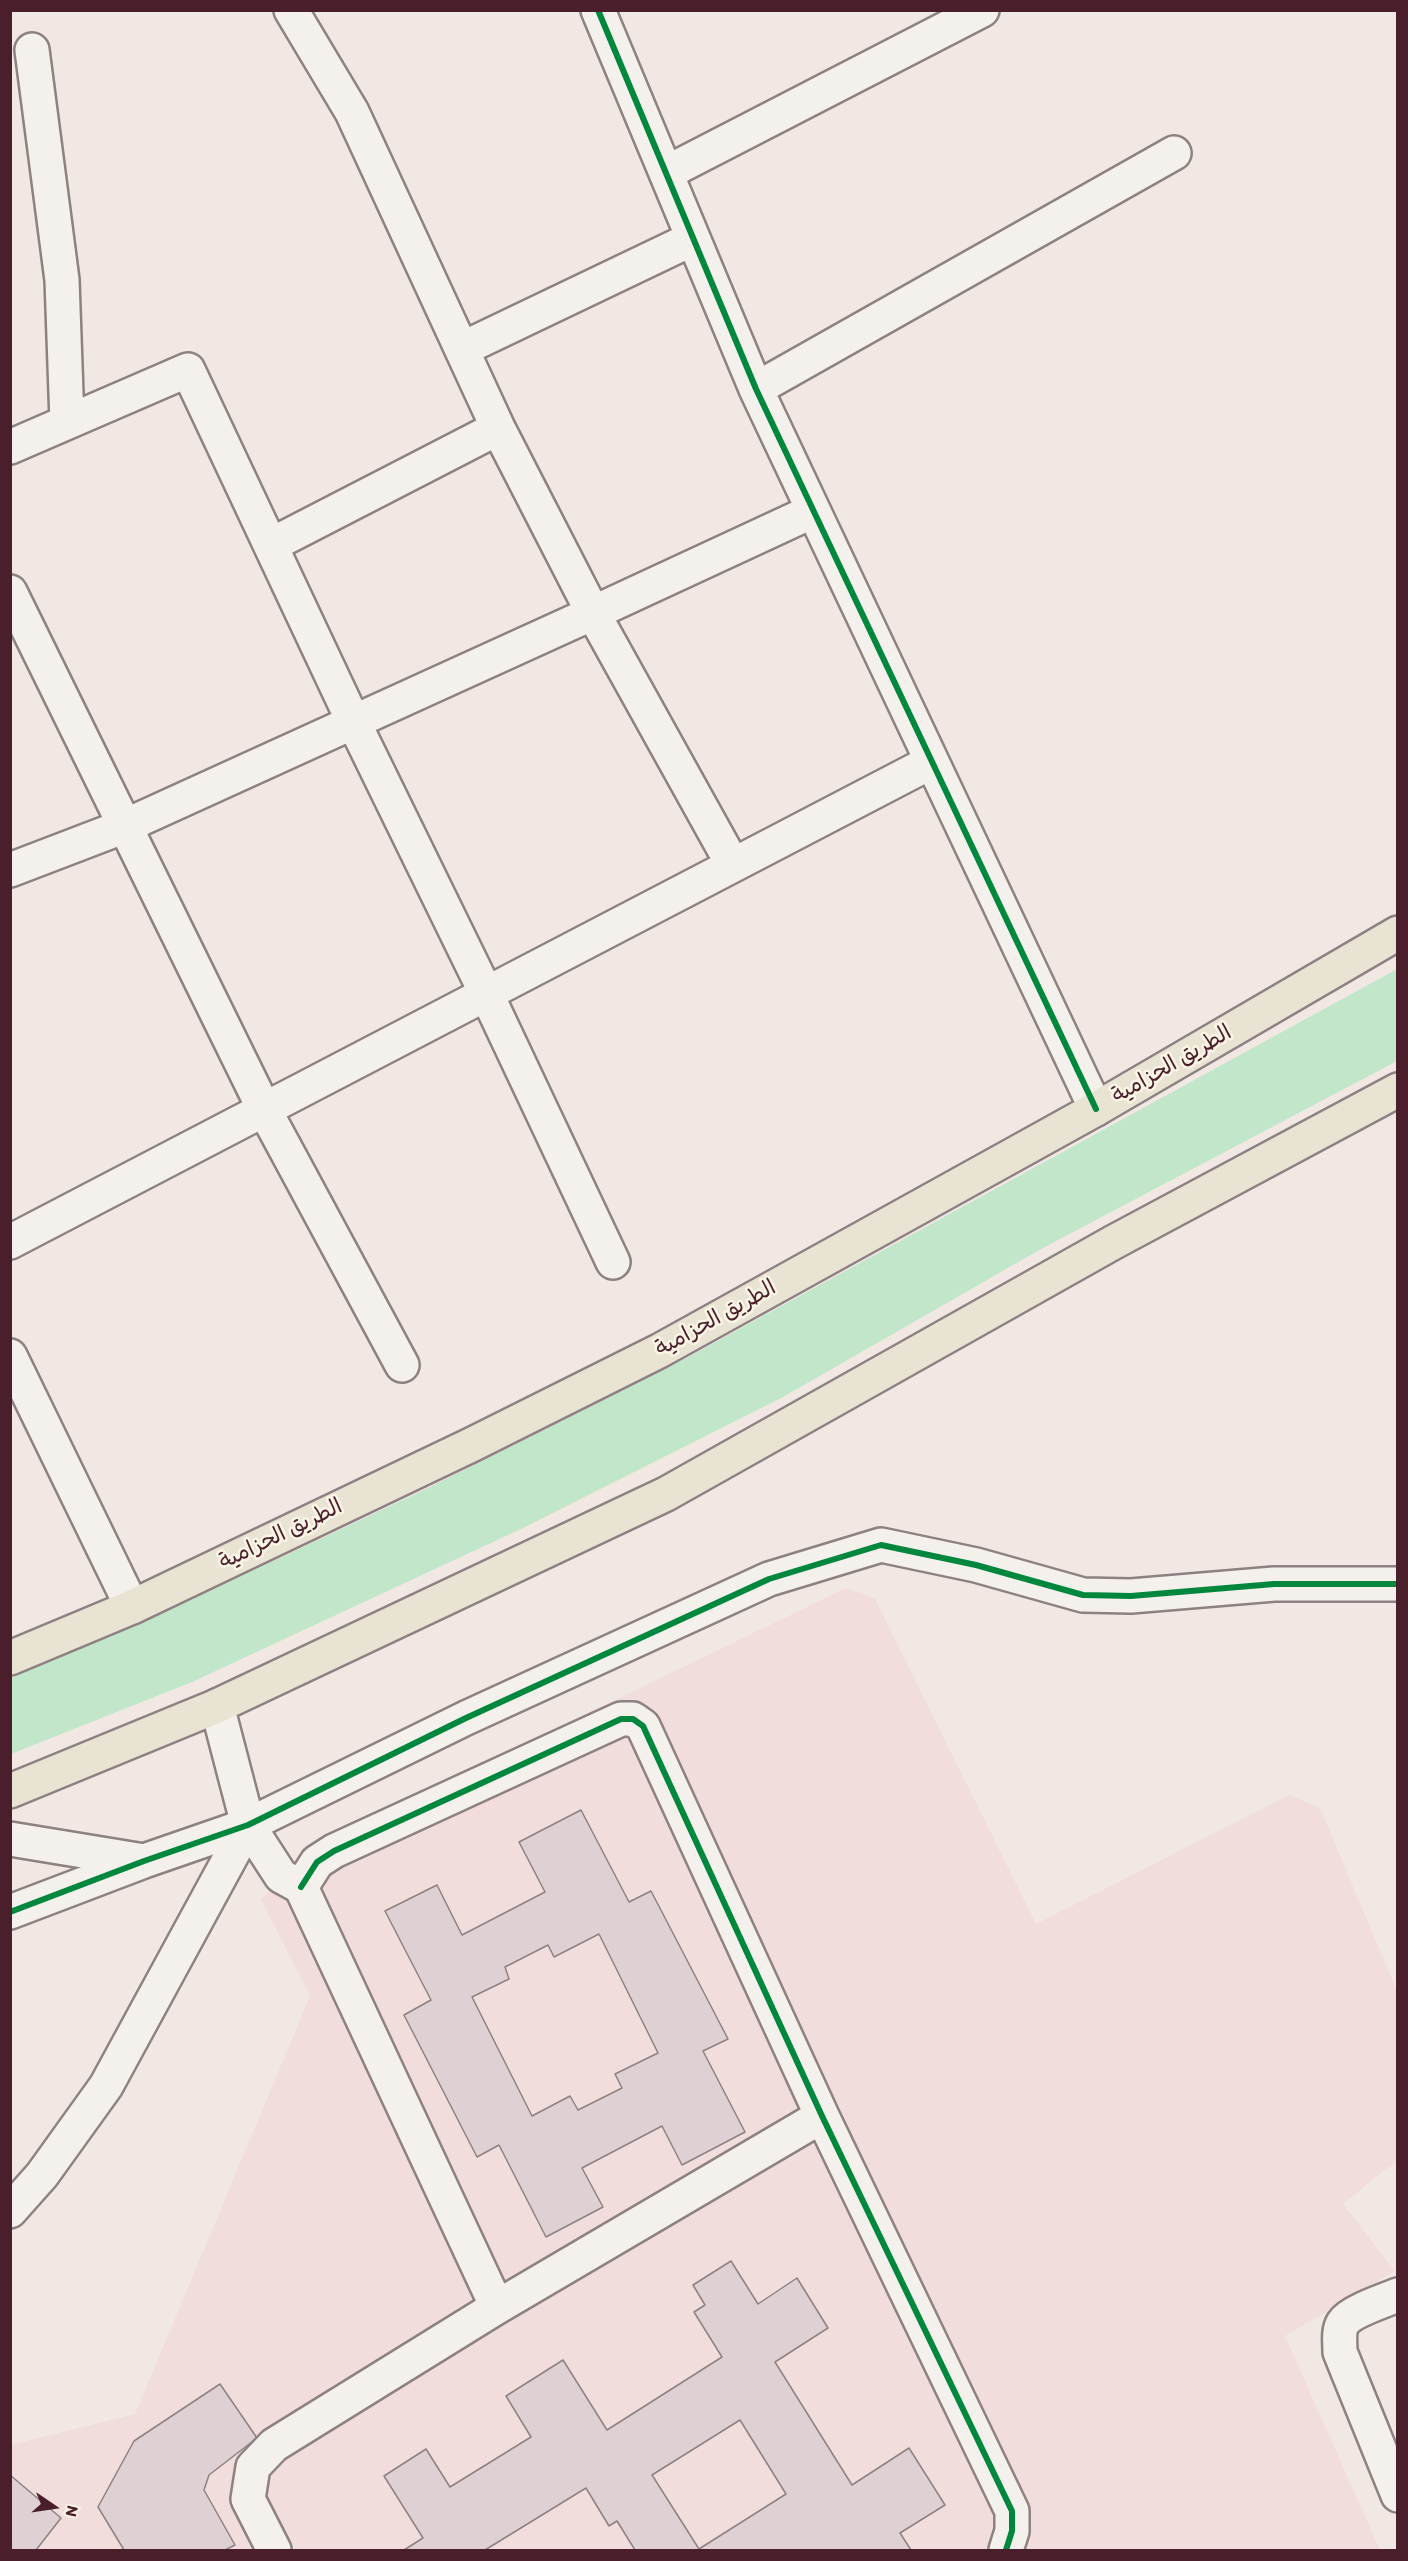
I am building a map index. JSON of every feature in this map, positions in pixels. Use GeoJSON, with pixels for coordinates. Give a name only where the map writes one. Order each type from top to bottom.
{"type":"FeatureCollection","features":[{"type":"Feature","properties":{"kind":"highway","name":"الطريق الحزامية"},"geometry":{"type":"LineString","coordinates":[[10,1658],[132,1607],[471,1445],[659,1351],[1096,1109],[1398,933]]}},
{"type":"Feature","properties":{"kind":"highway"},"geometry":{"type":"LineString","coordinates":[[10,1791],[217,1706],[666,1494],[1114,1242],[1398,1090]]}},
{"type":"Feature","properties":{"kind":"street"},"geometry":{"type":"LineString","coordinates":[[291,10],[352,112],[498,428],[593,613],[733,864]]}},
{"type":"Feature","properties":{"kind":"street"},"geometry":{"type":"LineString","coordinates":[[598,10],[756,389],[1096,1109]]}},
{"type":"Feature","properties":{"kind":"street"},"geometry":{"type":"LineString","coordinates":[[666,173],[982,10]]}},
{"type":"Feature","properties":{"kind":"street"},"geometry":{"type":"LineString","coordinates":[[32,50],[62,280],[67,422]]}},
{"type":"Feature","properties":{"kind":"street"},"geometry":{"type":"LineString","coordinates":[[756,389],[1174,153]]}},
{"type":"Feature","properties":{"kind":"street"},"geometry":{"type":"LineString","coordinates":[[462,349],[692,239]]}},
{"type":"Feature","properties":{"kind":"street"},"geometry":{"type":"LineString","coordinates":[[10,447],[188,370],[354,723],[486,993],[613,1262]]}},
{"type":"Feature","properties":{"kind":"street"},"geometry":{"type":"LineString","coordinates":[[271,545],[498,428]]}},
{"type":"Feature","properties":{"kind":"street"},"geometry":{"type":"LineString","coordinates":[[10,870],[125,826],[813,512]]}},
{"type":"Feature","properties":{"kind":"street"},"geometry":{"type":"LineString","coordinates":[[10,592],[264,1109],[402,1365]]}},
{"type":"Feature","properties":{"kind":"street"},"geometry":{"type":"LineString","coordinates":[[10,1242],[931,762]]}},
{"type":"Feature","properties":{"kind":"street"},"geometry":{"type":"LineString","coordinates":[[10,1356],[132,1607]]}},
{"type":"Feature","properties":{"kind":"street"},"geometry":{"type":"LineString","coordinates":[[10,1912],[144,1861],[248,1825],[466,1718],[769,1579],[881,1545],[976,1565],[1083,1595],[1131,1596],[1274,1584],[1398,1584]]}},
{"type":"Feature","properties":{"kind":"street"},"geometry":{"type":"LineString","coordinates":[[217,1706],[248,1825],[281,1876],[301,1887],[497,2307]]}},
{"type":"Feature","properties":{"kind":"street"},"geometry":{"type":"LineString","coordinates":[[301,1887],[317,1862],[334,1851],[621,1719],[633,1719],[643,1726],[822,2116],[1012,2511],[1012,2531],[1006,2550]]}},
{"type":"Feature","properties":{"kind":"street"},"geometry":{"type":"LineString","coordinates":[[10,2211],[42,2175],[106,2086],[248,1825]]}},
{"type":"Feature","properties":{"kind":"street"},"geometry":{"type":"LineString","coordinates":[[10,1839],[144,1861]]}},
{"type":"Feature","properties":{"kind":"street"},"geometry":{"type":"LineString","coordinates":[[274,2550],[248,2499],[253,2467],[274,2445],[497,2307],[822,2116]]}},
{"type":"Feature","properties":{"kind":"street"},"geometry":{"type":"LineString","coordinates":[[1398,2295],[1352,2315],[1343,2322],[1340,2352],[1398,2495]]}},
{"type":"Feature","properties":{"kind":"shaded area"},"geometry":{"type":"Polygon","coordinates":[[[846,1588],[875,1599],[1036,1924],[1289,1795],[1320,1808],[1397,1991],[1397,2160],[1343,2204],[1395,2271],[1285,2336],[1380,2550],[36,2550],[61,2518],[11,2475],[10,2445],[135,2414],[310,1996],[261,1900],[304,1851],[846,1588]]]}},
{"type":"Feature","properties":{"kind":"green space"},"geometry":{"type":"Polygon","coordinates":[[[1397,969],[1397,1061],[1041,1249],[783,1397],[523,1528],[192,1682],[11,1754],[11,1678],[161,1614],[428,1488],[690,1356],[1397,969]]]}},
{"type":"Feature","properties":{"kind":"building"},"geometry":{"type":"Polygon","coordinates":[[[581,1810],[629,1902],[651,1891],[728,2039],[703,2051],[745,2132],[682,2165],[662,2126],[582,2168],[603,2207],[546,2237],[499,2145],[477,2157],[404,2015],[431,2000],[385,1911],[437,1885],[462,1935],[545,1892],[519,1842],[581,1810]],[[599,1934],[554,1957],[548,1945],[505,1967],[509,1979],[472,1997],[532,2116],[570,2096],[578,2110],[622,2088],[615,2074],[658,2053],[599,1934]]]}},
{"type":"Feature","properties":{"kind":"building"},"geometry":{"type":"Polygon","coordinates":[[[731,2261],[758,2304],[797,2278],[828,2328],[775,2362],[852,2485],[909,2448],[945,2505],[900,2533],[911,2550],[635,2550],[617,2521],[609,2526],[586,2488],[485,2550],[404,2550],[423,2538],[384,2476],[426,2449],[450,2487],[531,2437],[506,2396],[563,2360],[607,2430],[722,2357],[694,2312],[705,2305],[693,2285],[731,2261]],[[740,2420],[652,2475],[699,2549],[786,2494],[740,2420]]]}},
{"type":"Feature","properties":{"kind":"building"},"geometry":{"type":"Polygon","coordinates":[[[220,2384],[257,2438],[209,2475],[204,2490],[235,2545],[225,2550],[124,2550],[98,2507],[134,2441],[220,2384]]]}},
{"type":"Feature","properties":{"kind":"building"},"geometry":{"type":"Polygon","coordinates":[[[10,2475],[61,2518],[36,2550],[10,2550],[10,2475]]]}},
{"type":"Feature","properties":{"kind":"cycle path"},"geometry":{"type":"LineString","coordinates":[[598,10],[756,389],[1096,1109]]}},
{"type":"Feature","properties":{"kind":"cycle path"},"geometry":{"type":"LineString","coordinates":[[10,1912],[144,1861],[248,1825],[466,1718],[769,1579],[881,1545],[976,1565],[1083,1595],[1131,1596],[1274,1584],[1398,1584]]}},
{"type":"Feature","properties":{"kind":"cycle path"},"geometry":{"type":"LineString","coordinates":[[301,1887],[317,1862],[334,1851],[621,1719],[633,1719],[643,1726],[822,2116],[1012,2511],[1012,2531],[1006,2550]]}}]}
